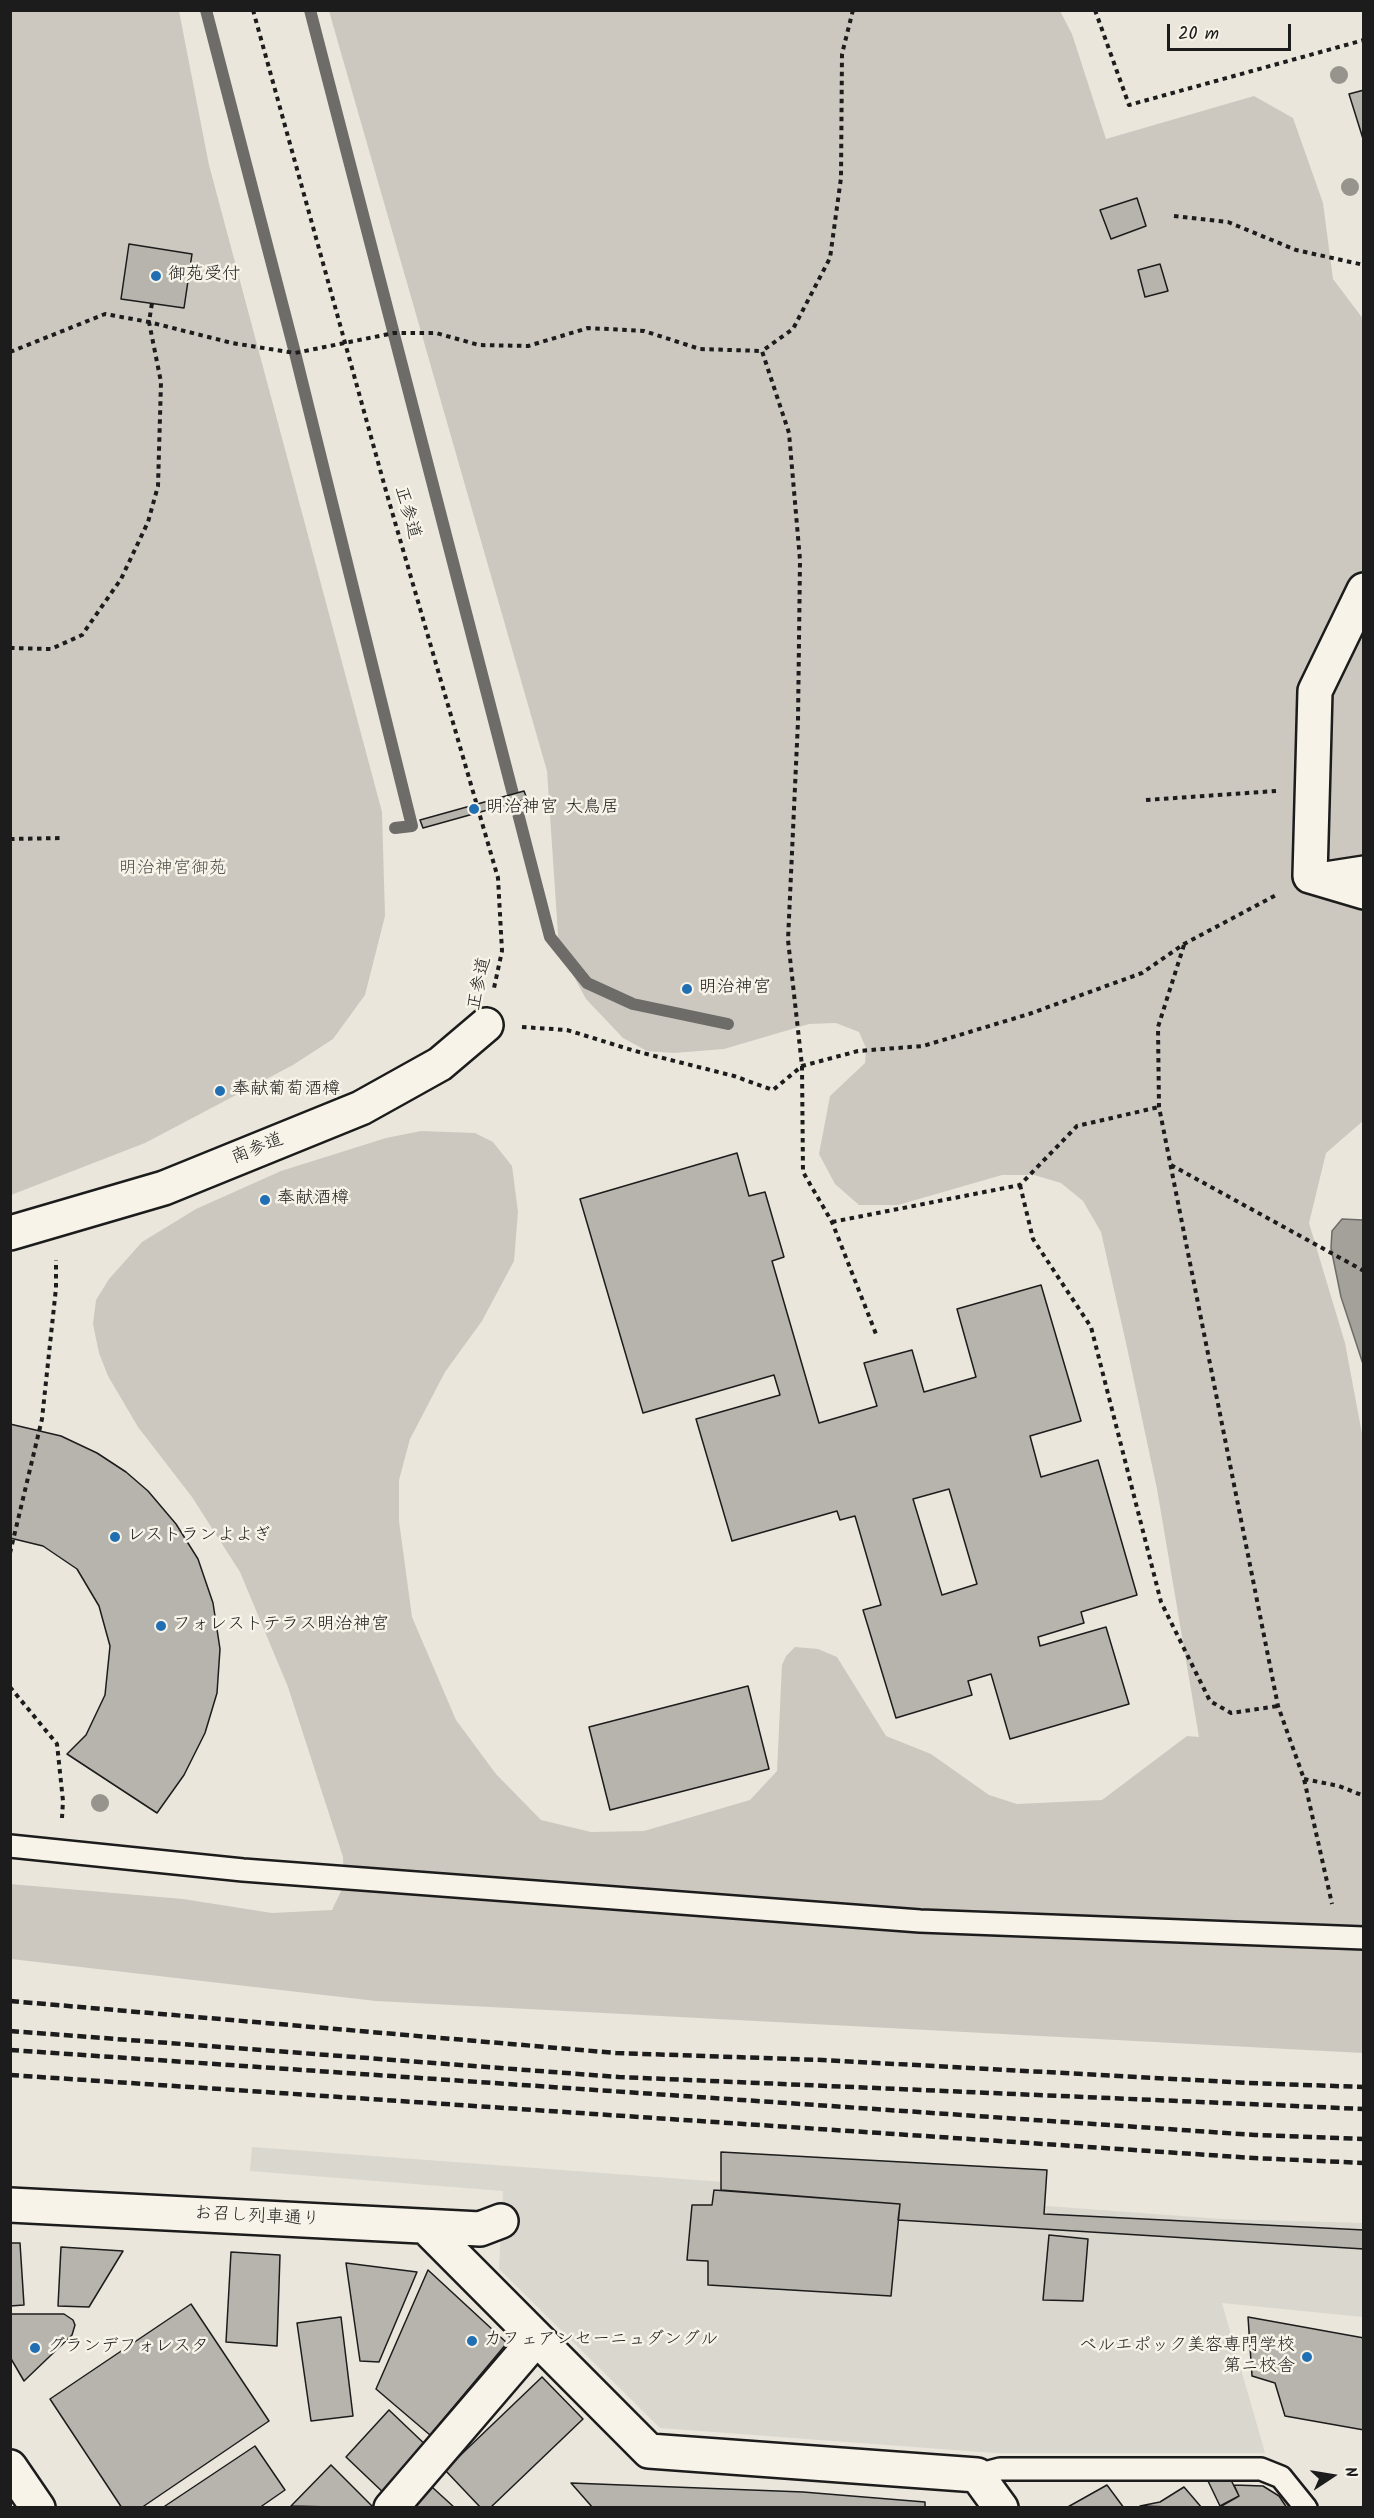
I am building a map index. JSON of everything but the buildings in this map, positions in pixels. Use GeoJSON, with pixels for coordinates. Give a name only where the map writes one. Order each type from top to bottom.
{"type":"FeatureCollection","features":[{"type":"Feature","properties":{"kind":"street"},"geometry":{"type":"LineString","coordinates":[[1364,590],[1315,691],[1310,876],[1364,892]]}},
{"type":"Feature","properties":{"kind":"street","name":"南参道"},"geometry":{"type":"LineString","coordinates":[[10,1233],[164,1188],[361,1108],[440,1064],[486,1025]]}},
{"type":"Feature","properties":{"kind":"street","name":"お召し列車通り"},"geometry":{"type":"LineString","coordinates":[[10,2205],[480,2229],[501,2221]]}},
{"type":"Feature","properties":{"kind":"street"},"geometry":{"type":"LineString","coordinates":[[426,2227],[650,2451],[977,2475],[1001,2508]]}},
{"type":"Feature","properties":{"kind":"street"},"geometry":{"type":"LineString","coordinates":[[391,2508],[536,2339]]}},
{"type":"Feature","properties":{"kind":"street"},"geometry":{"type":"LineString","coordinates":[[10,2467],[38,2508]]}},
{"type":"Feature","properties":{"kind":"lane"},"geometry":{"type":"LineString","coordinates":[[1310,876],[1364,867]]}},
{"type":"Feature","properties":{"kind":"lane"},"geometry":{"type":"LineString","coordinates":[[10,1846],[61,1849],[243,1870],[920,1921],[1364,1938]]}},
{"type":"Feature","properties":{"kind":"lane"},"geometry":{"type":"LineString","coordinates":[[977,2475],[1000,2469],[1261,2469],[1281,2477],[1306,2508]]}},
{"type":"Feature","properties":{"kind":"path","name":"正参道"},"geometry":{"type":"LineString","coordinates":[[253,10],[344,342],[498,878],[502,951],[486,1025]]}},
{"type":"Feature","properties":{"kind":"path"},"geometry":{"type":"LineString","coordinates":[[10,352],[105,314],[149,322],[232,343],[295,353],[394,333],[436,333],[478,345],[528,346],[588,328],[644,331],[700,349],[762,351],[793,329],[830,258],[841,178],[842,54],[853,10]]}},
{"type":"Feature","properties":{"kind":"path"},"geometry":{"type":"LineString","coordinates":[[1095,10],[1129,105],[1364,40]]}},
{"type":"Feature","properties":{"kind":"path"},"geometry":{"type":"LineString","coordinates":[[1174,216],[1228,222],[1296,250],[1364,265]]}},
{"type":"Feature","properties":{"kind":"path"},"geometry":{"type":"LineString","coordinates":[[10,648],[51,649],[82,635],[122,579],[148,522],[158,486],[161,382],[149,322],[152,303]]}},
{"type":"Feature","properties":{"kind":"path"},"geometry":{"type":"LineString","coordinates":[[762,351],[789,433],[800,560],[798,721],[788,940],[802,1066],[803,1172],[832,1222],[876,1334]]}},
{"type":"Feature","properties":{"kind":"path"},"geometry":{"type":"LineString","coordinates":[[1146,800],[1312,789]]}},
{"type":"Feature","properties":{"kind":"path"},"geometry":{"type":"LineString","coordinates":[[10,839],[62,838]]}},
{"type":"Feature","properties":{"kind":"path"},"geometry":{"type":"LineString","coordinates":[[486,1025],[567,1030],[635,1051],[734,1076],[773,1090],[802,1066],[858,1051],[923,1046],[1029,1014],[1142,974],[1184,944],[1310,876]]}},
{"type":"Feature","properties":{"kind":"path"},"geometry":{"type":"LineString","coordinates":[[1184,944],[1158,1027],[1159,1107],[1278,1706],[1304,1779],[1339,1936]]}},
{"type":"Feature","properties":{"kind":"path"},"geometry":{"type":"LineString","coordinates":[[832,1222],[1020,1185],[1077,1126],[1159,1107]]}},
{"type":"Feature","properties":{"kind":"path"},"geometry":{"type":"LineString","coordinates":[[1171,1165],[1364,1271]]}},
{"type":"Feature","properties":{"kind":"path"},"geometry":{"type":"LineString","coordinates":[[1020,1185],[1033,1239],[1091,1327],[1161,1602],[1200,1681],[1210,1701],[1231,1713],[1278,1706]]}},
{"type":"Feature","properties":{"kind":"path"},"geometry":{"type":"LineString","coordinates":[[10,1553],[42,1419],[56,1288],[55,1221]]}},
{"type":"Feature","properties":{"kind":"path"},"geometry":{"type":"LineString","coordinates":[[10,1687],[57,1744],[63,1801],[61,1849]]}},
{"type":"Feature","properties":{"kind":"path"},"geometry":{"type":"LineString","coordinates":[[1304,1779],[1339,1786],[1364,1796]]}},
{"type":"Feature","properties":{"kind":"shaded area"},"geometry":{"type":"Polygon","coordinates":[[[1342,1219],[1363,1220],[1363,1364],[1341,1297],[1331,1248],[1332,1231],[1342,1219]]]}},
{"type":"Feature","properties":{"kind":"shaded area"},"geometry":{"type":"Polygon","coordinates":[[[252,2147],[1222,2219],[1363,2223],[1363,2317],[1222,2303],[1265,2453],[994,2453],[660,2428],[499,2269],[503,2191],[250,2171],[252,2147]]]}},
{"type":"Feature","properties":{"kind":"green space","name":"明治神宮御苑"},"geometry":{"type":"Polygon","coordinates":[[[11,11],[179,11],[209,165],[382,812],[385,916],[365,995],[333,1039],[293,1065],[145,1143],[11,1195],[11,11]]]}},
{"type":"Feature","properties":{"kind":"green space"},"geometry":{"type":"Polygon","coordinates":[[[329,11],[1060,11],[1072,34],[1106,139],[1254,96],[1293,118],[1323,203],[1333,279],[1364,320],[1363,1121],[1326,1153],[1309,1223],[1345,1343],[1363,1439],[1363,2053],[376,2001],[11,1959],[10,1884],[183,1899],[272,1913],[332,1910],[344,1885],[343,1857],[288,1687],[240,1572],[192,1497],[138,1427],[108,1376],[99,1353],[93,1324],[96,1300],[109,1279],[142,1242],[196,1209],[281,1171],[386,1138],[421,1131],[475,1133],[493,1142],[512,1166],[518,1212],[514,1261],[482,1321],[445,1372],[410,1439],[399,1480],[399,1521],[412,1617],[456,1720],[496,1774],[541,1820],[591,1832],[644,1831],[750,1800],[777,1771],[782,1665],[786,1656],[795,1647],[818,1649],[837,1657],[886,1736],[931,1754],[989,1795],[1017,1804],[1102,1800],[1187,1736],[1199,1737],[1157,1489],[1126,1343],[1101,1232],[1083,1201],[1061,1183],[1034,1175],[1002,1175],[898,1205],[859,1205],[835,1184],[819,1154],[830,1096],[865,1063],[866,1048],[859,1032],[836,1023],[809,1024],[724,1049],[674,1053],[647,1051],[623,1038],[586,999],[559,949],[547,771],[329,11]]]}},
{"type":"Feature","properties":{"kind":"waterway"},"geometry":{"type":"LineString","coordinates":[[206,10],[295,353],[412,826],[395,828]]}},
{"type":"Feature","properties":{"kind":"waterway"},"geometry":{"type":"LineString","coordinates":[[310,10],[550,937],[587,983],[633,1004],[728,1024]]}},
{"type":"Feature","properties":{"kind":"railway"},"geometry":{"type":"LineString","coordinates":[[10,2001],[616,2053],[822,2060],[1364,2087]]}},
{"type":"Feature","properties":{"kind":"railway"},"geometry":{"type":"LineString","coordinates":[[10,2031],[619,2077],[1364,2109]]}},
{"type":"Feature","properties":{"kind":"railway"},"geometry":{"type":"LineString","coordinates":[[10,2050],[1255,2135],[1364,2139]]}},
{"type":"Feature","properties":{"kind":"railway"},"geometry":{"type":"LineString","coordinates":[[10,2075],[1254,2158],[1364,2163]]}},
{"type":"Feature","properties":{"kind":"place","name":"御苑受付"},"geometry":{"type":"Point","coordinates":[156,276]}},
{"type":"Feature","properties":{"kind":"place","name":"明治神宮 大鳥居"},"geometry":{"type":"Point","coordinates":[474,809]}},
{"type":"Feature","properties":{"kind":"place","name":"明治神宮"},"geometry":{"type":"Point","coordinates":[687,989]}},
{"type":"Feature","properties":{"kind":"place","name":"奉献葡萄酒樽"},"geometry":{"type":"Point","coordinates":[220,1091]}},
{"type":"Feature","properties":{"kind":"place","name":"奉献酒樽"},"geometry":{"type":"Point","coordinates":[265,1200]}},
{"type":"Feature","properties":{"kind":"place","name":"レストランよよぎ"},"geometry":{"type":"Point","coordinates":[115,1537]}},
{"type":"Feature","properties":{"kind":"place","name":"フォレストテラス明治神宮"},"geometry":{"type":"Point","coordinates":[161,1626]}},
{"type":"Feature","properties":{"kind":"place","name":"カフェアンセーニュダングル"},"geometry":{"type":"Point","coordinates":[472,2341]}},
{"type":"Feature","properties":{"kind":"place","name":"グランデフォレスタ"},"geometry":{"type":"Point","coordinates":[35,2348]}},
{"type":"Feature","properties":{"kind":"place","name":"ベルエポック美容専門学校 第ニ校舎"},"geometry":{"type":"Point","coordinates":[1307,2357]}}]}
